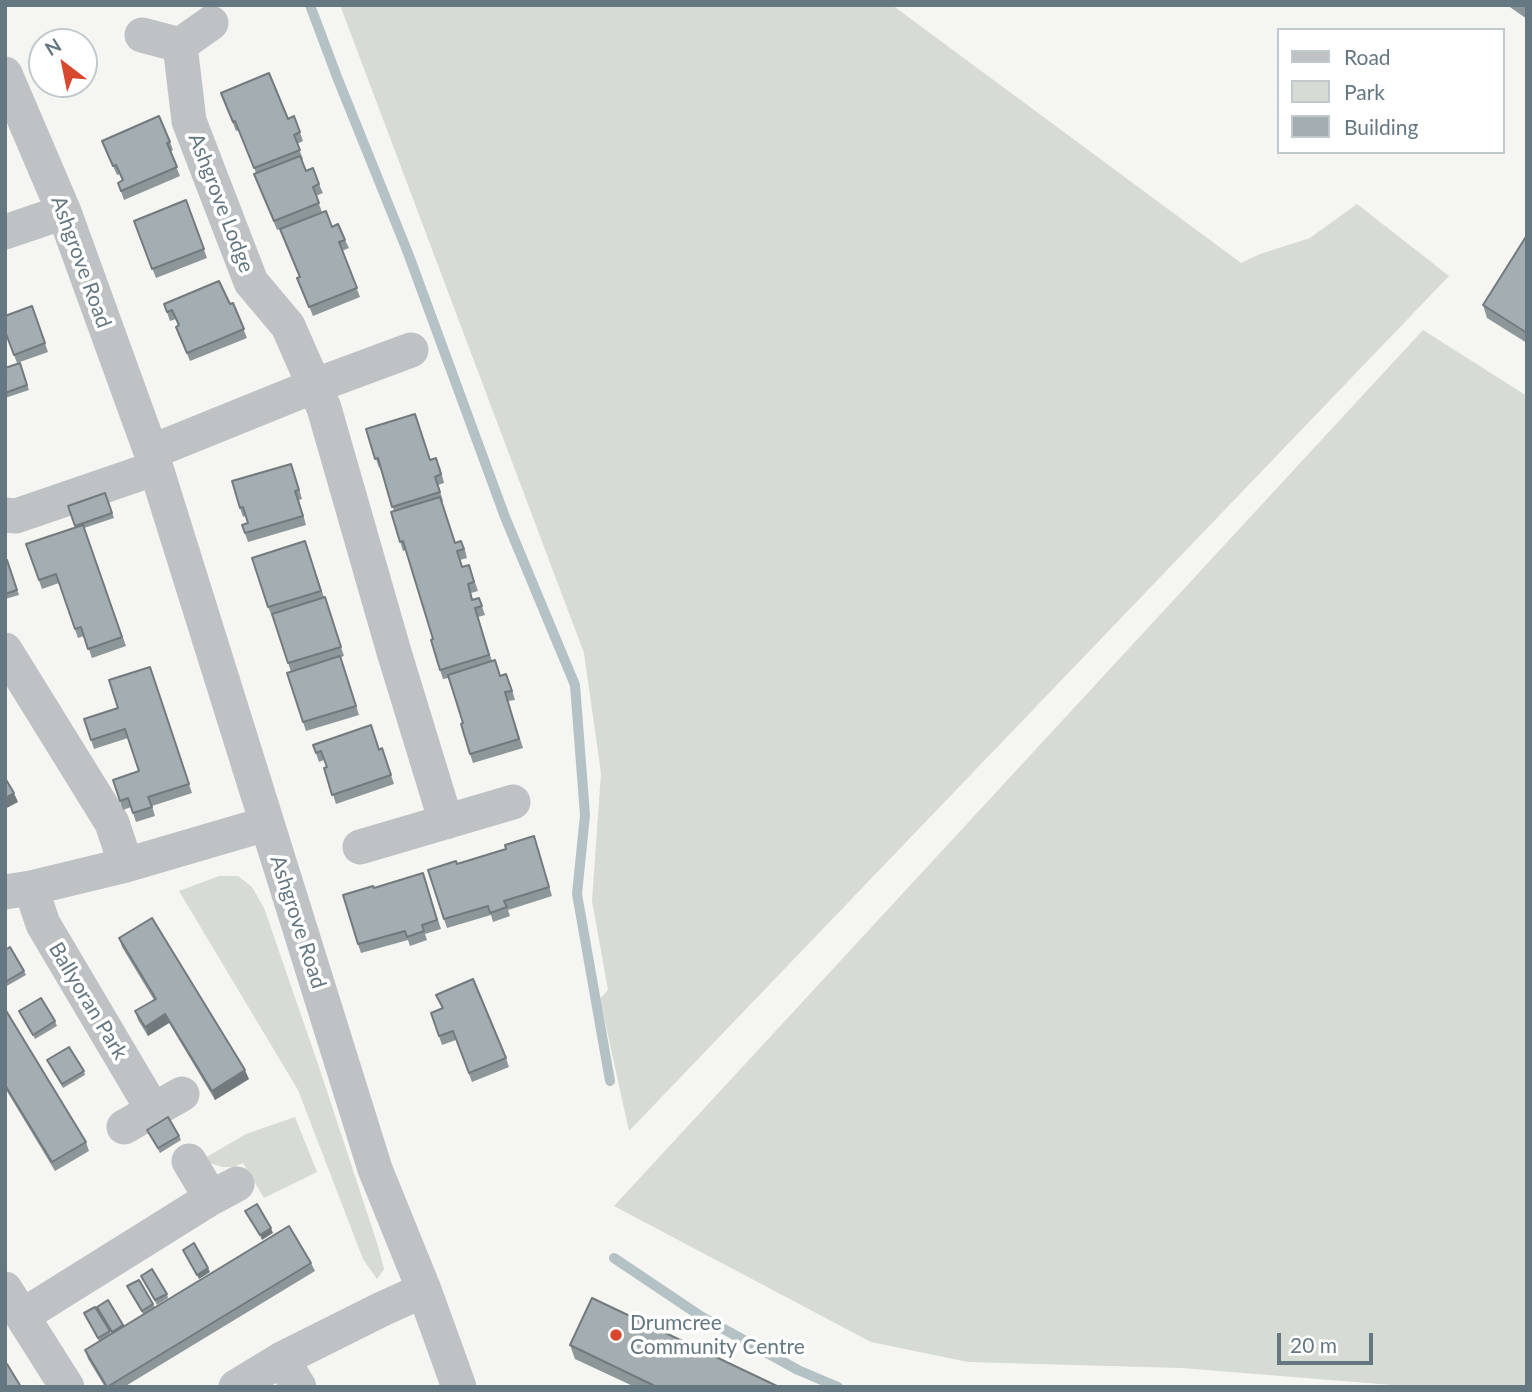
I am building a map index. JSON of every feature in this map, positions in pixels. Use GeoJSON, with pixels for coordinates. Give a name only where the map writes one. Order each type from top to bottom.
{"type":"FeatureCollection","features":[{"type":"Feature","properties":{"kind":"street"},"geometry":{"type":"LineString","coordinates":[[142,35],[180,45],[211,23]]}},
{"type":"Feature","properties":{"kind":"street","name":"Ashgrove Lodge"},"geometry":{"type":"LineString","coordinates":[[180,45],[189,121],[251,282],[288,326],[324,408],[446,822]]}},
{"type":"Feature","properties":{"kind":"street","name":"Ashgrove Road"},"geometry":{"type":"LineString","coordinates":[[5,74],[64,212],[153,460],[375,1169],[424,1290],[459,1387]]}},
{"type":"Feature","properties":{"kind":"street"},"geometry":{"type":"LineString","coordinates":[[5,232],[64,212]]}},
{"type":"Feature","properties":{"kind":"street"},"geometry":{"type":"LineString","coordinates":[[5,514],[16,516],[153,460],[314,386],[411,351]]}},
{"type":"Feature","properties":{"kind":"street"},"geometry":{"type":"LineString","coordinates":[[5,650],[112,823],[126,865]]}},
{"type":"Feature","properties":{"kind":"street"},"geometry":{"type":"LineString","coordinates":[[360,847],[513,802]]}},
{"type":"Feature","properties":{"kind":"street","name":"Ballyoran Park"},"geometry":{"type":"LineString","coordinates":[[153,1110],[43,924],[18,890],[126,865],[267,824]]}},
{"type":"Feature","properties":{"kind":"street"},"geometry":{"type":"LineString","coordinates":[[67,1387],[14,1303],[224,1191],[189,1161]]}},
{"type":"Feature","properties":{"kind":"street"},"geometry":{"type":"LineString","coordinates":[[236,1387],[290,1373],[382,1309],[424,1290]]}},
{"type":"Feature","properties":{"kind":"green space"},"geometry":{"type":"Polygon","coordinates":[[[340,5],[892,5],[1241,263],[1310,238],[1357,204],[1449,276],[629,1131],[600,999],[608,990],[592,901],[601,773],[584,653],[340,5]]]}},
{"type":"Feature","properties":{"kind":"green space"},"geometry":{"type":"Polygon","coordinates":[[[1423,330],[1527,396],[1527,1387],[1417,1387],[1182,1368],[968,1362],[871,1342],[614,1206],[1423,330]]]}},
{"type":"Feature","properties":{"kind":"green space"},"geometry":{"type":"Polygon","coordinates":[[[219,876],[238,876],[252,887],[264,908],[378,1246],[384,1269],[377,1279],[363,1259],[298,1090],[179,891],[219,876]]]}},
{"type":"Feature","properties":{"kind":"green space"},"geometry":{"type":"Polygon","coordinates":[[[295,1117],[317,1172],[264,1198],[243,1163],[222,1167],[205,1158],[246,1134],[295,1117]]]}},
{"type":"Feature","properties":{"kind":"building"},"geometry":{"type":"Polygon","coordinates":[[[269,73],[288,119],[294,116],[300,132],[294,135],[300,150],[254,168],[221,93],[269,73]]]}},
{"type":"Feature","properties":{"kind":"building"},"geometry":{"type":"Polygon","coordinates":[[[159,116],[177,167],[121,191],[118,183],[123,180],[116,165],[113,166],[102,141],[159,116]]]}},
{"type":"Feature","properties":{"kind":"building"},"geometry":{"type":"Polygon","coordinates":[[[300,156],[306,171],[313,168],[319,184],[313,187],[319,203],[274,221],[254,174],[300,156]]]}},
{"type":"Feature","properties":{"kind":"building"},"geometry":{"type":"Polygon","coordinates":[[[186,200],[204,249],[152,269],[134,221],[186,200]]]}},
{"type":"Feature","properties":{"kind":"building"},"geometry":{"type":"Polygon","coordinates":[[[326,211],[332,227],[338,224],[345,240],[339,242],[357,288],[309,307],[280,229],[326,211]]]}},
{"type":"Feature","properties":{"kind":"building"},"geometry":{"type":"Polygon","coordinates":[[[1527,235],[1527,333],[1483,305],[1527,235]]]}},
{"type":"Feature","properties":{"kind":"building"},"geometry":{"type":"Polygon","coordinates":[[[219,281],[230,304],[233,303],[244,329],[187,353],[172,310],[167,312],[164,304],[219,281]]]}},
{"type":"Feature","properties":{"kind":"building"},"geometry":{"type":"Polygon","coordinates":[[[32,306],[45,343],[14,355],[5,331],[5,316],[32,306]]]}},
{"type":"Feature","properties":{"kind":"building"},"geometry":{"type":"Polygon","coordinates":[[[20,363],[27,385],[5,393],[5,368],[20,363]]]}},
{"type":"Feature","properties":{"kind":"building"},"geometry":{"type":"Polygon","coordinates":[[[415,414],[430,460],[436,458],[441,474],[435,477],[440,492],[392,507],[378,458],[375,459],[366,429],[415,414]]]}},
{"type":"Feature","properties":{"kind":"building"},"geometry":{"type":"Polygon","coordinates":[[[291,464],[299,490],[295,491],[303,516],[245,533],[242,525],[248,523],[243,507],[240,508],[232,481],[291,464]]]}},
{"type":"Feature","properties":{"kind":"building"},"geometry":{"type":"Polygon","coordinates":[[[105,493],[112,513],[75,526],[68,506],[105,493]]]}},
{"type":"Feature","properties":{"kind":"building"},"geometry":{"type":"Polygon","coordinates":[[[440,497],[455,543],[461,541],[464,549],[457,551],[462,567],[469,565],[474,582],[468,584],[472,600],[479,598],[482,606],[475,608],[489,655],[440,670],[403,541],[400,542],[391,512],[440,497]]]}},
{"type":"Feature","properties":{"kind":"building"},"geometry":{"type":"Polygon","coordinates":[[[83,525],[122,637],[88,649],[81,627],[75,629],[56,574],[39,580],[26,544],[83,525]]]}},
{"type":"Feature","properties":{"kind":"building"},"geometry":{"type":"Polygon","coordinates":[[[305,541],[321,591],[268,607],[252,558],[305,541]]]}},
{"type":"Feature","properties":{"kind":"building"},"geometry":{"type":"Polygon","coordinates":[[[7,560],[17,590],[5,594],[5,561],[7,560]]]}},
{"type":"Feature","properties":{"kind":"building"},"geometry":{"type":"Polygon","coordinates":[[[325,597],[341,647],[288,663],[272,614],[325,597]]]}},
{"type":"Feature","properties":{"kind":"building"},"geometry":{"type":"Polygon","coordinates":[[[340,656],[356,706],[303,722],[287,673],[340,656]]]}},
{"type":"Feature","properties":{"kind":"building"},"geometry":{"type":"Polygon","coordinates":[[[495,660],[500,676],[506,674],[512,691],[505,692],[519,739],[470,754],[448,675],[495,660]]]}},
{"type":"Feature","properties":{"kind":"building"},"geometry":{"type":"Polygon","coordinates":[[[150,667],[189,784],[148,797],[152,807],[133,813],[128,798],[120,801],[113,780],[139,771],[125,729],[91,740],[84,719],[118,708],[109,680],[150,667]]]}},
{"type":"Feature","properties":{"kind":"building"},"geometry":{"type":"Polygon","coordinates":[[[371,725],[391,775],[332,795],[321,751],[316,753],[313,745],[371,725]]]}},
{"type":"Feature","properties":{"kind":"building"},"geometry":{"type":"Polygon","coordinates":[[[5,778],[14,793],[5,798],[5,778]]]}},
{"type":"Feature","properties":{"kind":"building"},"geometry":{"type":"Polygon","coordinates":[[[534,836],[549,887],[504,901],[507,907],[490,913],[488,906],[444,919],[428,870],[506,849],[505,845],[534,836]]]}},
{"type":"Feature","properties":{"kind":"building"},"geometry":{"type":"Polygon","coordinates":[[[423,873],[437,920],[422,925],[424,931],[407,937],[405,931],[358,944],[343,895],[423,873]]]}},
{"type":"Feature","properties":{"kind":"building"},"geometry":{"type":"Polygon","coordinates":[[[152,918],[245,1070],[212,1091],[165,1014],[145,1027],[135,1011],[156,999],[119,938],[152,918]]]}},
{"type":"Feature","properties":{"kind":"building"},"geometry":{"type":"Polygon","coordinates":[[[10,947],[24,971],[5,982],[5,950],[10,947]]]}},
{"type":"Feature","properties":{"kind":"building"},"geometry":{"type":"Polygon","coordinates":[[[473,979],[506,1058],[469,1073],[453,1031],[439,1036],[431,1013],[443,1008],[436,995],[473,979]]]}},
{"type":"Feature","properties":{"kind":"building"},"geometry":{"type":"Polygon","coordinates":[[[41,998],[55,1021],[33,1035],[19,1011],[41,998]]]}},
{"type":"Feature","properties":{"kind":"building"},"geometry":{"type":"Polygon","coordinates":[[[5,1009],[86,1142],[52,1162],[5,1085],[5,1009]]]}},
{"type":"Feature","properties":{"kind":"building"},"geometry":{"type":"Polygon","coordinates":[[[69,1047],[84,1071],[62,1084],[47,1060],[69,1047]]]}},
{"type":"Feature","properties":{"kind":"building"},"geometry":{"type":"Polygon","coordinates":[[[168,1117],[179,1136],[158,1148],[147,1130],[168,1117]]]}},
{"type":"Feature","properties":{"kind":"building"},"geometry":{"type":"Polygon","coordinates":[[[257,1204],[271,1228],[260,1235],[245,1211],[257,1204]]]}},
{"type":"Feature","properties":{"kind":"building"},"geometry":{"type":"Polygon","coordinates":[[[289,1226],[311,1263],[107,1387],[85,1350],[289,1226]]]}},
{"type":"Feature","properties":{"kind":"building"},"geometry":{"type":"Polygon","coordinates":[[[194,1243],[208,1268],[197,1275],[183,1250],[194,1243]]]}},
{"type":"Feature","properties":{"kind":"building"},"geometry":{"type":"Polygon","coordinates":[[[152,1269],[167,1294],[155,1300],[141,1276],[152,1269]]]}},
{"type":"Feature","properties":{"kind":"building"},"geometry":{"type":"Polygon","coordinates":[[[139,1280],[153,1304],[142,1311],[127,1286],[139,1280]]]}},
{"type":"Feature","properties":{"kind":"building","name":"Drumcree Community Centre"},"geometry":{"type":"Polygon","coordinates":[[[592,1298],[779,1387],[657,1387],[570,1345],[592,1298]]]}},
{"type":"Feature","properties":{"kind":"building"},"geometry":{"type":"Polygon","coordinates":[[[108,1300],[123,1325],[112,1332],[97,1307],[108,1300]]]}},
{"type":"Feature","properties":{"kind":"building"},"geometry":{"type":"Polygon","coordinates":[[[95,1307],[110,1331],[98,1338],[84,1313],[95,1307]]]}},
{"type":"Feature","properties":{"kind":"building"},"geometry":{"type":"Polygon","coordinates":[[[7,1364],[21,1387],[5,1387],[7,1364]]]}},
{"type":"Feature","properties":{"kind":"waterway"},"geometry":{"type":"LineString","coordinates":[[310,5],[408,253],[505,517],[575,685],[585,815],[577,894],[610,1081]]}},
{"type":"Feature","properties":{"kind":"waterway"},"geometry":{"type":"LineString","coordinates":[[614,1258],[702,1317],[798,1370],[838,1387]]}},
{"type":"Feature","properties":{"kind":"place","name":"Drumcree Community Centre"},"geometry":{"type":"Point","coordinates":[616,1335]}}]}
